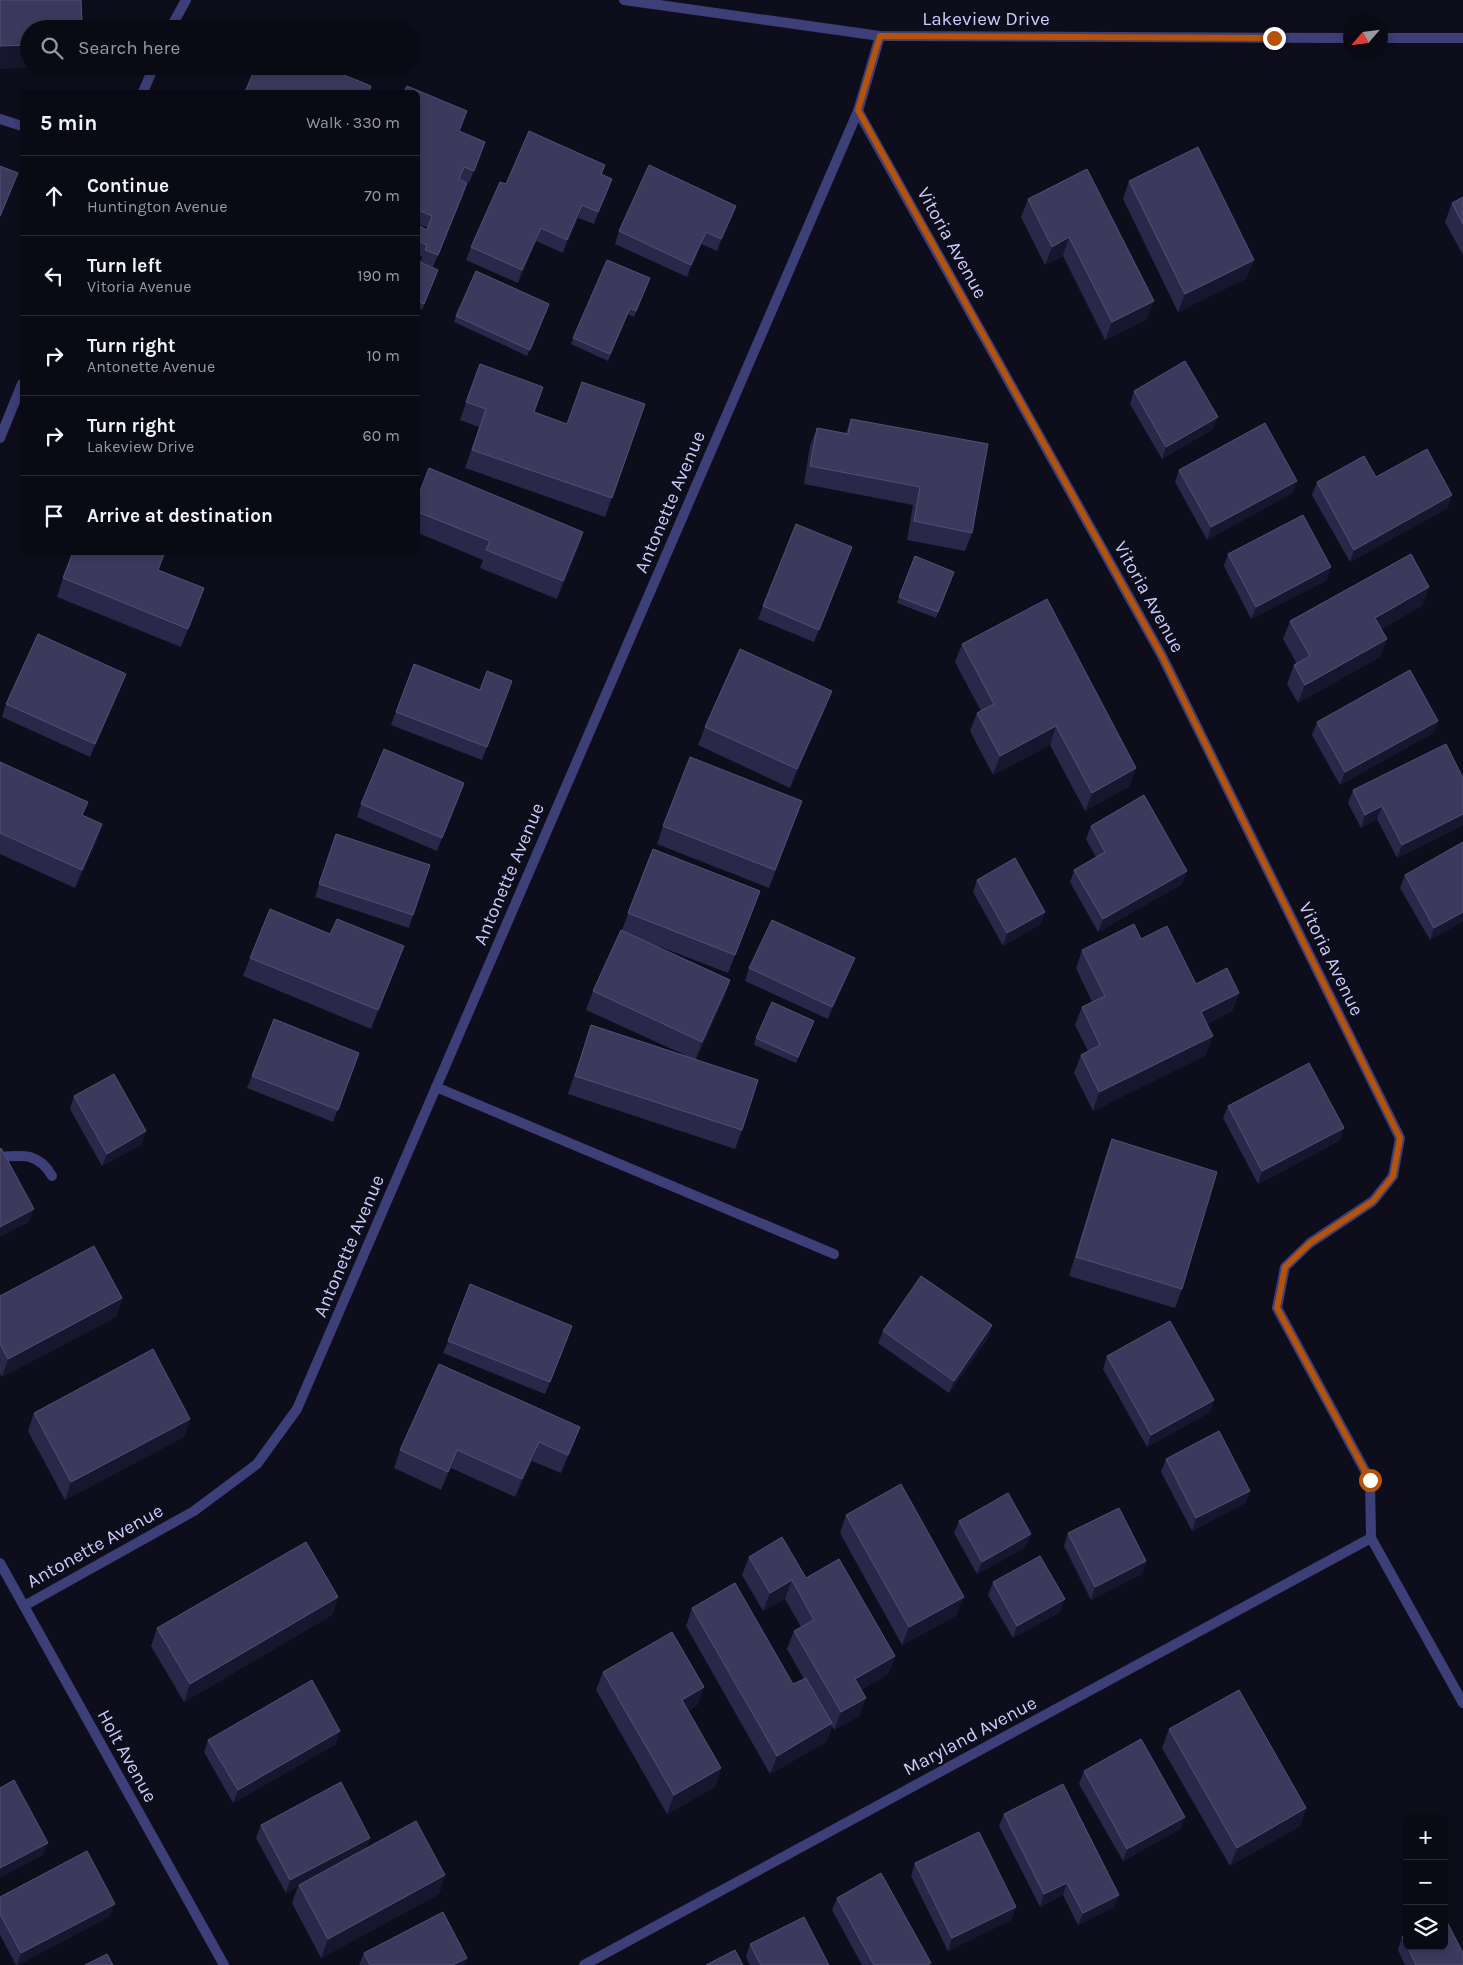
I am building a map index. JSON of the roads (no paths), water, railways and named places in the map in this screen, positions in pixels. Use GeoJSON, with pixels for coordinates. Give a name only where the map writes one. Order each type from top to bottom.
{"type":"FeatureCollection","features":[{"type":"Feature","properties":{"kind":"street"},"geometry":{"type":"LineString","coordinates":[[175,20],[186,0]]}},
{"type":"Feature","properties":{"kind":"street","name":"Lakeview Drive"},"geometry":{"type":"LineString","coordinates":[[624,0],[880,36],[1343,38]]}},
{"type":"Feature","properties":{"kind":"street","name":"Antonette Avenue"},"geometry":{"type":"LineString","coordinates":[[24,1606],[194,1511],[257,1464],[297,1410],[858,110],[880,36]]}},
{"type":"Feature","properties":{"kind":"street"},"geometry":{"type":"LineString","coordinates":[[1388,38],[1463,38]]}},
{"type":"Feature","properties":{"kind":"street"},"geometry":{"type":"LineString","coordinates":[[145,90],[151,75]]}},
{"type":"Feature","properties":{"kind":"street","name":"Vitoria Avenue"},"geometry":{"type":"LineString","coordinates":[[858,110],[1162,656],[1400,1138],[1393,1176],[1373,1201],[1310,1243],[1285,1267],[1277,1308],[1370,1480],[1372,1538]]}},
{"type":"Feature","properties":{"kind":"street"},"geometry":{"type":"LineString","coordinates":[[0,120],[20,125]]}},
{"type":"Feature","properties":{"kind":"street"},"geometry":{"type":"LineString","coordinates":[[0,438],[4,417],[20,388]]}},
{"type":"Feature","properties":{"kind":"street"},"geometry":{"type":"LineString","coordinates":[[436,1087],[834,1254]]}},
{"type":"Feature","properties":{"kind":"street"},"geometry":{"type":"LineString","coordinates":[[0,1158],[32,1156],[46,1165],[52,1176]]}},
{"type":"Feature","properties":{"kind":"street"},"geometry":{"type":"LineString","coordinates":[[1372,1538],[1463,1703]]}},
{"type":"Feature","properties":{"kind":"street","name":"Maryland Avenue"},"geometry":{"type":"LineString","coordinates":[[584,1965],[1372,1538]]}},
{"type":"Feature","properties":{"kind":"street","name":"Holt Avenue"},"geometry":{"type":"LineString","coordinates":[[0,1563],[224,1965]]}}]}
